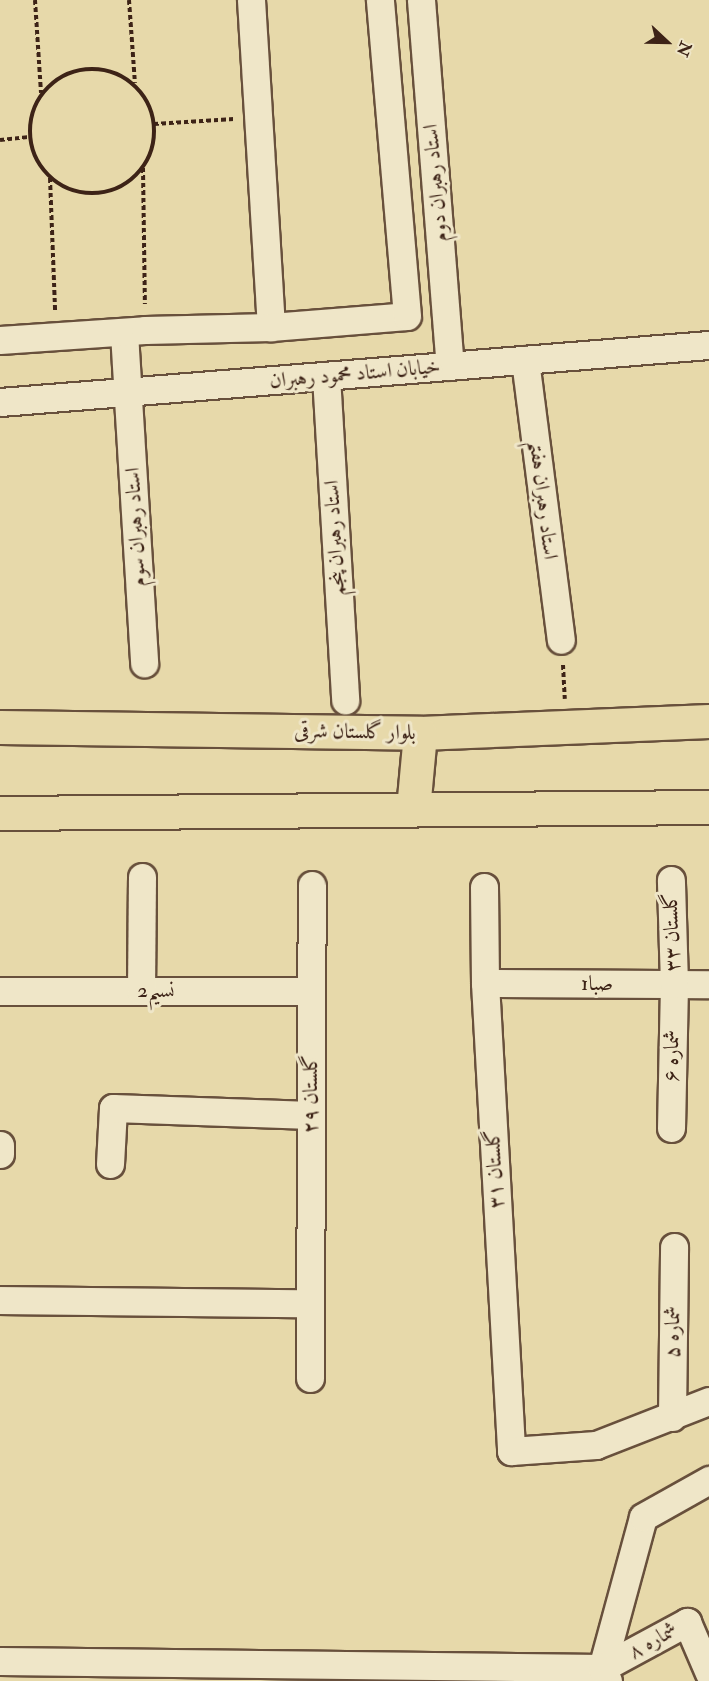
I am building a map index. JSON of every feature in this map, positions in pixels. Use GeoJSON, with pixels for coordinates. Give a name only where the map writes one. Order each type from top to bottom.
{"type":"FeatureCollection","features":[{"type":"Feature","properties":{"kind":"main road","name":"بلوار گلستان شرقی"},"geometry":{"type":"LineString","coordinates":[[0,727],[420,733],[709,721]]}},
{"type":"Feature","properties":{"kind":"main road"},"geometry":{"type":"LineString","coordinates":[[413,809],[420,733]]}},
{"type":"Feature","properties":{"kind":"main road"},"geometry":{"type":"LineString","coordinates":[[0,813],[709,807]]}},
{"type":"Feature","properties":{"kind":"street"},"geometry":{"type":"LineString","coordinates":[[251,0],[271,327]]}},
{"type":"Feature","properties":{"kind":"street"},"geometry":{"type":"LineString","coordinates":[[0,340],[271,327],[407,316],[380,0]]}},
{"type":"Feature","properties":{"kind":"street","name":"استاد رهبران دوم"},"geometry":{"type":"LineString","coordinates":[[421,0],[450,366]]}},
{"type":"Feature","properties":{"kind":"street","name":"استاد رهبران سوم"},"geometry":{"type":"LineString","coordinates":[[135,332],[129,392],[144,663]]}},
{"type":"Feature","properties":{"kind":"street","name":"خیابان استاد محمود رهبران"},"geometry":{"type":"LineString","coordinates":[[0,402],[709,345]]}},
{"type":"Feature","properties":{"kind":"street","name":"استاد رهبران هفتم"},"geometry":{"type":"LineString","coordinates":[[525,360],[561,640]]}},
{"type":"Feature","properties":{"kind":"street","name":"استاد رهبران پنجم"},"geometry":{"type":"LineString","coordinates":[[326,376],[345,700]]}},
{"type":"Feature","properties":{"kind":"street"},"geometry":{"type":"LineString","coordinates":[[141,991],[142,876]]}},
{"type":"Feature","properties":{"kind":"street","name":"گلستان ۳۳"},"geometry":{"type":"LineString","coordinates":[[671,880],[674,984]]}},
{"type":"Feature","properties":{"kind":"street","name":"گلستان ۲۹"},"geometry":{"type":"LineString","coordinates":[[310,1378],[312,885]]}},
{"type":"Feature","properties":{"kind":"street","name":"گلستان ۳۱"},"geometry":{"type":"LineString","coordinates":[[484,887],[485,984],[511,1451],[596,1445],[672,1417]]}},
{"type":"Feature","properties":{"kind":"street","name":"صبا1"},"geometry":{"type":"LineString","coordinates":[[485,984],[709,984]]}},
{"type":"Feature","properties":{"kind":"street","name":"شماره ۶"},"geometry":{"type":"LineString","coordinates":[[671,1128],[674,984]]}},
{"type":"Feature","properties":{"kind":"street","name":"نسیم2"},"geometry":{"type":"LineString","coordinates":[[0,991],[311,991]]}},
{"type":"Feature","properties":{"kind":"street"},"geometry":{"type":"LineString","coordinates":[[110,1164],[112,1108],[310,1115]]}},
{"type":"Feature","properties":{"kind":"street"},"geometry":{"type":"LineString","coordinates":[[0,1145],[0,1154]]}},
{"type":"Feature","properties":{"kind":"street","name":"شماره ۵"},"geometry":{"type":"LineString","coordinates":[[672,1417],[674,1247]]}},
{"type":"Feature","properties":{"kind":"street"},"geometry":{"type":"LineString","coordinates":[[0,1300],[309,1303]]}},
{"type":"Feature","properties":{"kind":"street"},"geometry":{"type":"LineString","coordinates":[[672,1417],[709,1401]]}},
{"type":"Feature","properties":{"kind":"street"},"geometry":{"type":"LineString","coordinates":[[0,1661],[605,1675],[643,1517],[709,1480]]}},
{"type":"Feature","properties":{"kind":"street","name":"شماره ۸"},"geometry":{"type":"LineString","coordinates":[[605,1675],[687,1622],[709,1673]]}},
{"type":"Feature","properties":{"kind":"path"},"geometry":{"type":"LineString","coordinates":[[35,0],[41,94]]}},
{"type":"Feature","properties":{"kind":"path"},"geometry":{"type":"LineString","coordinates":[[129,0],[135,84],[151,110],[154,124],[154,139],[143,167],[135,332]]}},
{"type":"Feature","properties":{"kind":"path"},"geometry":{"type":"LineString","coordinates":[[135,84],[108,70],[78,69],[51,83],[41,94],[34,108],[30,137],[40,166],[50,177],[76,192],[106,192],[121,187],[143,167]]}},
{"type":"Feature","properties":{"kind":"path"},"geometry":{"type":"LineString","coordinates":[[154,124],[258,117]]}},
{"type":"Feature","properties":{"kind":"path"},"geometry":{"type":"LineString","coordinates":[[0,140],[30,137]]}},
{"type":"Feature","properties":{"kind":"path"},"geometry":{"type":"LineString","coordinates":[[50,177],[56,336]]}},
{"type":"Feature","properties":{"kind":"path"},"geometry":{"type":"LineString","coordinates":[[561,640],[568,727]]}}]}
